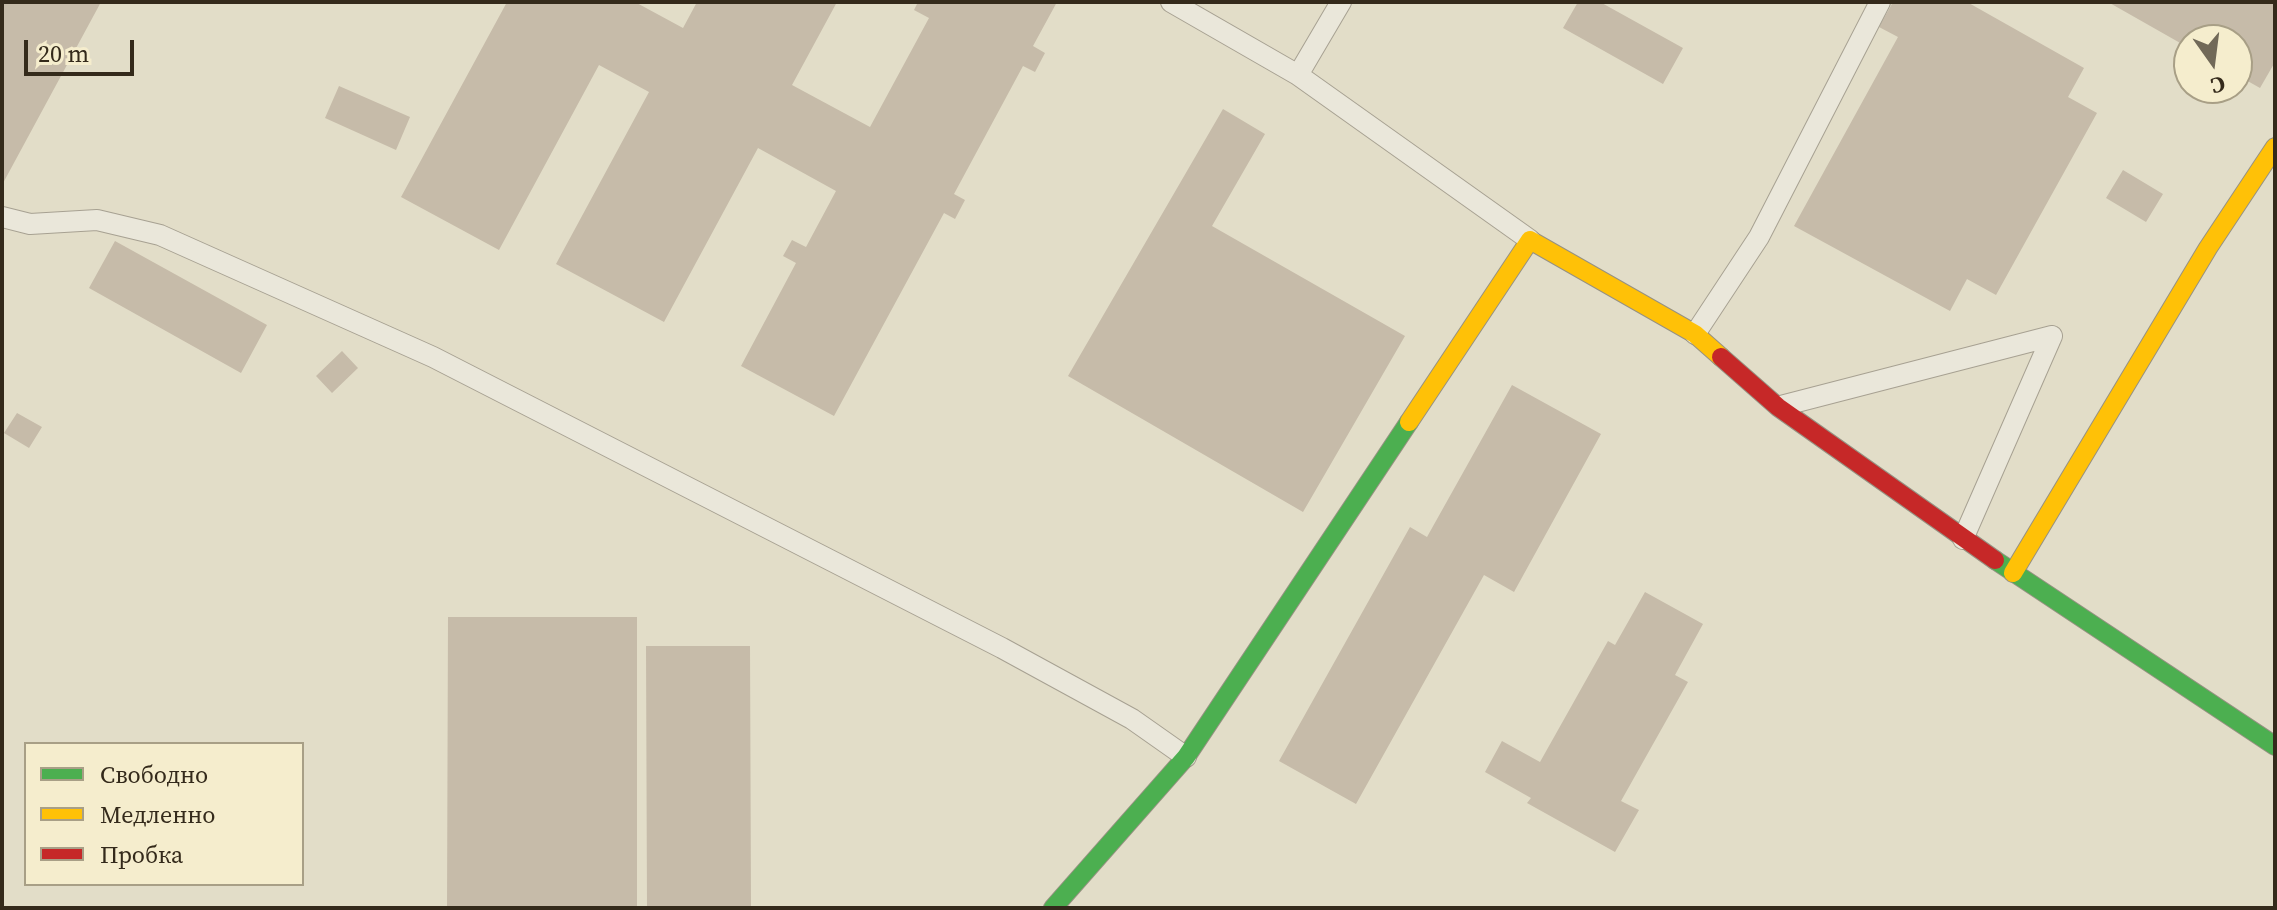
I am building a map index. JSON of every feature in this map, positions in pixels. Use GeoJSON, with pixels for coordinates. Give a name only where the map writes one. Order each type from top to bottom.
{"type":"FeatureCollection","features":[{"type":"Feature","properties":{"kind":"street"},"geometry":{"type":"LineString","coordinates":[[2013,573],[2208,248],[2275,147]]}},
{"type":"Feature","properties":{"kind":"street"},"geometry":{"type":"LineString","coordinates":[[1053,908],[1186,757],[1530,240],[1695,334],[1778,407],[1963,539],[2275,746]]}},
{"type":"Feature","properties":{"kind":"lane"},"geometry":{"type":"LineString","coordinates":[[1171,2],[1298,75],[1530,240]]}},
{"type":"Feature","properties":{"kind":"lane"},"geometry":{"type":"LineString","coordinates":[[1298,75],[1341,2]]}},
{"type":"Feature","properties":{"kind":"lane"},"geometry":{"type":"LineString","coordinates":[[1695,334],[1759,237],[1880,2]]}},
{"type":"Feature","properties":{"kind":"lane"},"geometry":{"type":"LineString","coordinates":[[2,217],[30,224],[97,220],[160,235],[433,357],[1002,648],[1132,719],[1186,757]]}},
{"type":"Feature","properties":{"kind":"lane"},"geometry":{"type":"LineString","coordinates":[[1778,407],[2052,336],[1963,539]]}},
{"type":"Feature","properties":{"kind":"building"},"geometry":{"type":"Polygon","coordinates":[[[2,2],[101,2],[2,185],[2,2]]]}},
{"type":"Feature","properties":{"kind":"building"},"geometry":{"type":"Polygon","coordinates":[[[507,2],[635,2],[683,28],[697,2],[837,2],[792,85],[870,127],[929,18],[914,10],[918,2],[1057,2],[1033,46],[1045,53],[1035,72],[1023,66],[954,194],[965,200],[955,219],[944,213],[834,416],[741,366],[796,263],[783,256],[792,240],[806,247],[836,191],[758,148],[664,322],[556,264],[649,92],[599,65],[499,250],[401,197],[507,2]]]}},
{"type":"Feature","properties":{"kind":"building"},"geometry":{"type":"Polygon","coordinates":[[[1578,2],[1600,2],[1683,48],[1663,84],[1563,28],[1578,2]]]}},
{"type":"Feature","properties":{"kind":"building"},"geometry":{"type":"Polygon","coordinates":[[[1893,2],[1967,2],[2084,68],[2068,97],[2097,113],[1996,295],[1967,279],[1950,311],[1794,226],[1898,37],[1879,27],[1893,2]]]}},
{"type":"Feature","properties":{"kind":"building"},"geometry":{"type":"Polygon","coordinates":[[[2108,2],[2275,2],[2275,62],[2260,88],[2253,84],[2253,24],[2173,24],[2173,39],[2108,2]]]}},
{"type":"Feature","properties":{"kind":"building"},"geometry":{"type":"Polygon","coordinates":[[[339,86],[410,117],[396,150],[325,118],[339,86]]]}},
{"type":"Feature","properties":{"kind":"building"},"geometry":{"type":"Polygon","coordinates":[[[1223,109],[1265,134],[1212,226],[1405,336],[1303,512],[1068,376],[1223,109]]]}},
{"type":"Feature","properties":{"kind":"building"},"geometry":{"type":"Polygon","coordinates":[[[2123,170],[2163,194],[2146,222],[2106,198],[2123,170]]]}},
{"type":"Feature","properties":{"kind":"building"},"geometry":{"type":"Polygon","coordinates":[[[115,241],[267,325],[241,373],[89,288],[115,241]]]}},
{"type":"Feature","properties":{"kind":"building"},"geometry":{"type":"Polygon","coordinates":[[[342,351],[358,368],[332,393],[316,376],[342,351]]]}},
{"type":"Feature","properties":{"kind":"building"},"geometry":{"type":"Polygon","coordinates":[[[1512,385],[1601,434],[1514,592],[1484,575],[1356,804],[1279,761],[1410,527],[1427,537],[1512,385]]]}},
{"type":"Feature","properties":{"kind":"building"},"geometry":{"type":"Polygon","coordinates":[[[17,413],[42,427],[29,448],[4,433],[17,413]]]}},
{"type":"Feature","properties":{"kind":"building"},"geometry":{"type":"Polygon","coordinates":[[[1645,592],[1703,624],[1675,675],[1688,682],[1621,801],[1639,810],[1615,852],[1527,803],[1531,798],[1485,772],[1502,741],[1540,762],[1608,641],[1615,645],[1645,592]]]}},
{"type":"Feature","properties":{"kind":"building"},"geometry":{"type":"Polygon","coordinates":[[[448,617],[637,617],[637,908],[447,908],[448,617]]]}},
{"type":"Feature","properties":{"kind":"building"},"geometry":{"type":"Polygon","coordinates":[[[646,646],[750,646],[751,908],[647,908],[646,646]]]}},
{"type":"Feature","properties":{"kind":"traffic: fast"},"geometry":{"type":"LineString","coordinates":[[1053,908],[1186,757],[1409,422]]}},
{"type":"Feature","properties":{"kind":"traffic: fast"},"geometry":{"type":"LineString","coordinates":[[1995,560],[2275,746]]}},
{"type":"Feature","properties":{"kind":"traffic: slow"},"geometry":{"type":"LineString","coordinates":[[2013,573],[2208,248],[2275,147]]}},
{"type":"Feature","properties":{"kind":"traffic: slow"},"geometry":{"type":"LineString","coordinates":[[1409,422],[1530,240],[1695,334],[1721,357]]}},
{"type":"Feature","properties":{"kind":"traffic: jam"},"geometry":{"type":"LineString","coordinates":[[1721,357],[1778,407],[1995,560]]}}]}
